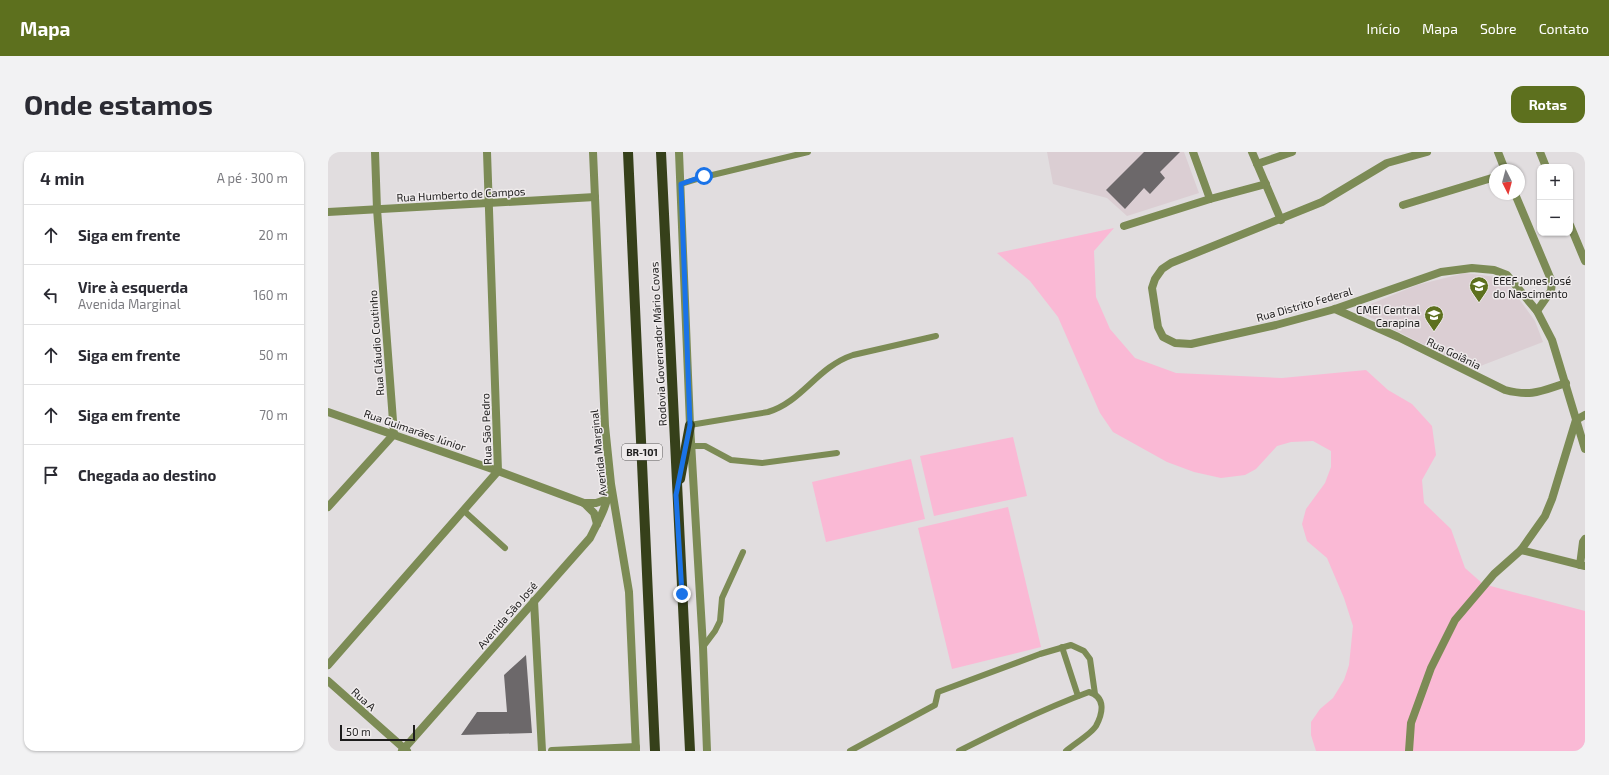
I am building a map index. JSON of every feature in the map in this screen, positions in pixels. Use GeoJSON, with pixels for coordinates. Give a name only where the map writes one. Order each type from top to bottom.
{"type":"FeatureCollection","features":[{"type":"Feature","properties":{"kind":"main road","name":"Rodovia Governador Mário Covas"},"geometry":{"type":"LineString","coordinates":[[628,152],[655,751]]}},
{"type":"Feature","properties":{"kind":"main road","name":"Rodovia Governador Mário Covas"},"geometry":{"type":"LineString","coordinates":[[661,152],[676,495],[690,751]]}},
{"type":"Feature","properties":{"kind":"main road"},"geometry":{"type":"LineString","coordinates":[[676,495],[690,425]]}},
{"type":"Feature","properties":{"kind":"street","name":"Rua Cláudio Coutinho"},"geometry":{"type":"LineString","coordinates":[[375,152],[377,209],[394,434]]}},
{"type":"Feature","properties":{"kind":"street","name":"Rua São Pedro"},"geometry":{"type":"LineString","coordinates":[[328,665],[498,471],[490,203],[487,152]]}},
{"type":"Feature","properties":{"kind":"street","name":"Avenida Marginal"},"geometry":{"type":"LineString","coordinates":[[593,152],[605,426],[611,484],[629,592],[636,749]]}},
{"type":"Feature","properties":{"kind":"street"},"geometry":{"type":"LineString","coordinates":[[679,152],[690,425],[703,647],[707,751]]}},
{"type":"Feature","properties":{"kind":"street"},"geometry":{"type":"LineString","coordinates":[[1193,152],[1210,199]]}},
{"type":"Feature","properties":{"kind":"street"},"geometry":{"type":"LineString","coordinates":[[1252,152],[1281,220]]}},
{"type":"Feature","properties":{"kind":"street"},"geometry":{"type":"LineString","coordinates":[[1257,164],[1292,152]]}},
{"type":"Feature","properties":{"kind":"street","name":"Rua Distrito Federal"},"geometry":{"type":"LineString","coordinates":[[1427,152],[1387,163],[1322,202],[1281,220],[1171,263],[1162,269],[1155,278],[1152,288],[1158,327],[1163,337],[1175,343],[1190,344],[1276,325],[1335,309],[1441,272],[1472,268],[1494,270],[1507,275],[1536,311],[1552,340],[1585,449]]}},
{"type":"Feature","properties":{"kind":"street"},"geometry":{"type":"LineString","coordinates":[[1498,152],[1503,164]]}},
{"type":"Feature","properties":{"kind":"street"},"geometry":{"type":"LineString","coordinates":[[1540,152],[1545,164]]}},
{"type":"Feature","properties":{"kind":"street"},"geometry":{"type":"LineString","coordinates":[[1402,205],[1489,179]]}},
{"type":"Feature","properties":{"kind":"street"},"geometry":{"type":"LineString","coordinates":[[1124,226],[1210,199],[1266,184]]}},
{"type":"Feature","properties":{"kind":"street","name":"Rua Humberto de Campos"},"geometry":{"type":"LineString","coordinates":[[328,212],[595,198]]}},
{"type":"Feature","properties":{"kind":"street"},"geometry":{"type":"LineString","coordinates":[[1518,200],[1552,282],[1551,291],[1536,311]]}},
{"type":"Feature","properties":{"kind":"street"},"geometry":{"type":"LineString","coordinates":[[1573,232],[1585,261]]}},
{"type":"Feature","properties":{"kind":"street","name":"Rua Goiânia"},"geometry":{"type":"LineString","coordinates":[[1335,309],[1391,334],[1504,390],[1518,394],[1533,394],[1566,383]]}},
{"type":"Feature","properties":{"kind":"street","name":"Rua Guimarães Júnior"},"geometry":{"type":"LineString","coordinates":[[328,412],[498,471],[584,504]]}},
{"type":"Feature","properties":{"kind":"street"},"geometry":{"type":"LineString","coordinates":[[1409,751],[1411,724],[1431,668],[1455,620],[1494,574],[1521,550],[1549,508],[1576,420],[1585,415]]}},
{"type":"Feature","properties":{"kind":"street"},"geometry":{"type":"LineString","coordinates":[[328,507],[394,434]]}},
{"type":"Feature","properties":{"kind":"street","name":"Avenida São José"},"geometry":{"type":"LineString","coordinates":[[404,750],[590,538],[608,499],[611,484]]}},
{"type":"Feature","properties":{"kind":"street"},"geometry":{"type":"LineString","coordinates":[[584,504],[596,503],[608,499]]}},
{"type":"Feature","properties":{"kind":"street"},"geometry":{"type":"LineString","coordinates":[[584,504],[594,513],[597,524]]}},
{"type":"Feature","properties":{"kind":"street"},"geometry":{"type":"LineString","coordinates":[[1521,550],[1582,565],[1583,542],[1585,539]]}},
{"type":"Feature","properties":{"kind":"street"},"geometry":{"type":"LineString","coordinates":[[534,601],[542,751]]}},
{"type":"Feature","properties":{"kind":"street","name":"Rua A"},"geometry":{"type":"LineString","coordinates":[[328,681],[404,750]]}},
{"type":"Feature","properties":{"kind":"street"},"geometry":{"type":"LineString","coordinates":[[552,751],[636,749]]}},
{"type":"Feature","properties":{"kind":"lane"},"geometry":{"type":"LineString","coordinates":[[681,184],[704,176],[808,152]]}},
{"type":"Feature","properties":{"kind":"lane"},"geometry":{"type":"LineString","coordinates":[[690,425],[779,409],[828,367],[840,359],[936,336]]}},
{"type":"Feature","properties":{"kind":"lane"},"geometry":{"type":"LineString","coordinates":[[691,446],[705,446],[732,460],[762,462],[837,453]]}},
{"type":"Feature","properties":{"kind":"lane"},"geometry":{"type":"LineString","coordinates":[[464,510],[505,548]]}},
{"type":"Feature","properties":{"kind":"lane"},"geometry":{"type":"LineString","coordinates":[[703,647],[715,631],[720,621],[722,598],[742,552]]}},
{"type":"Feature","properties":{"kind":"lane"},"geometry":{"type":"LineString","coordinates":[[850,751],[935,705],[938,692],[1062,647],[1071,645],[1084,651],[1090,659],[1095,694]]}},
{"type":"Feature","properties":{"kind":"lane"},"geometry":{"type":"LineString","coordinates":[[1062,647],[1078,696]]}},
{"type":"Feature","properties":{"kind":"lane"},"geometry":{"type":"LineString","coordinates":[[959,751],[1023,718],[1089,692],[1095,694],[1099,698],[1102,708],[1095,727],[1066,751]]}},
{"type":"Feature","properties":{"kind":"shaded area"},"geometry":{"type":"Polygon","coordinates":[[[1047,152],[1184,152],[1199,193],[1127,216],[1107,198],[1053,184],[1047,152]]]}},
{"type":"Feature","properties":{"kind":"shaded area"},"geometry":{"type":"Polygon","coordinates":[[[1114,228],[1094,251],[1096,297],[1110,329],[1135,358],[1176,373],[1282,378],[1366,370],[1388,390],[1412,404],[1432,426],[1436,455],[1422,480],[1424,503],[1451,529],[1465,568],[1483,584],[1585,611],[1585,751],[1316,751],[1311,735],[1311,722],[1320,709],[1333,698],[1344,680],[1349,665],[1353,626],[1344,598],[1327,558],[1307,541],[1302,524],[1306,509],[1325,483],[1331,467],[1331,451],[1313,441],[1291,442],[1277,446],[1256,469],[1245,475],[1221,478],[1194,472],[1167,462],[1113,432],[1100,413],[1058,317],[1030,281],[997,253],[1114,228]]]}},
{"type":"Feature","properties":{"kind":"shaded area"},"geometry":{"type":"Polygon","coordinates":[[[1465,273],[1504,278],[1535,321],[1543,342],[1470,370],[1356,310],[1417,285],[1465,273]]]}},
{"type":"Feature","properties":{"kind":"shaded area"},"geometry":{"type":"Polygon","coordinates":[[[1013,437],[1027,496],[934,516],[920,456],[1013,437]]]}},
{"type":"Feature","properties":{"kind":"shaded area"},"geometry":{"type":"Polygon","coordinates":[[[911,459],[925,519],[826,542],[812,482],[911,459]]]}},
{"type":"Feature","properties":{"kind":"shaded area"},"geometry":{"type":"Polygon","coordinates":[[[1008,507],[1041,647],[952,669],[918,528],[1008,507]]]}},
{"type":"Feature","properties":{"kind":"building"},"geometry":{"type":"Polygon","coordinates":[[[1144,152],[1180,152],[1160,172],[1165,178],[1150,194],[1144,188],[1125,209],[1106,190],[1144,152]]]}},
{"type":"Feature","properties":{"kind":"building"},"geometry":{"type":"Polygon","coordinates":[[[526,655],[532,733],[461,735],[477,712],[507,712],[504,675],[526,655]]]}},
{"type":"Feature","properties":{"kind":"place","name":"EEEF Jones José do Nascimento"},"geometry":{"type":"Point","coordinates":[1479,303]}},
{"type":"Feature","properties":{"kind":"place","name":"CMEI Central Carapina"},"geometry":{"type":"Point","coordinates":[1434,332]}},
{"type":"Feature","properties":{"kind":"route"},"geometry":{"type":"LineString","coordinates":[[682,594],[676,495],[690,425],[681,184],[704,176]]}}]}
